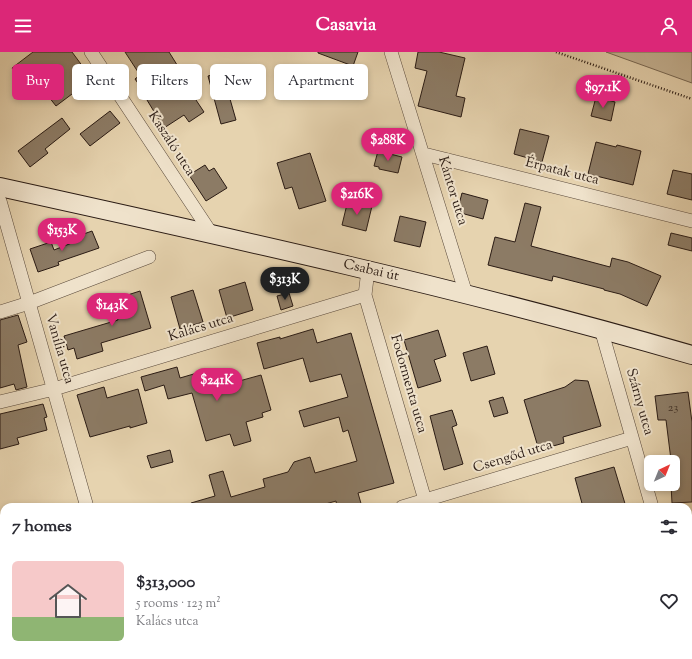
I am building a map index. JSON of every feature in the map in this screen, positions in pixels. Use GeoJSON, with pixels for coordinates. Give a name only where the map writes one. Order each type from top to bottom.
{"type":"FeatureCollection","features":[{"type":"Feature","properties":{"kind":"main road","name":"Csabai út"},"geometry":{"type":"LineString","coordinates":[[0,187],[211,233],[368,270],[601,329],[692,355]]}},
{"type":"Feature","properties":{"kind":"street","name":"Kaszáló utca"},"geometry":{"type":"LineString","coordinates":[[92,52],[211,233]]}},
{"type":"Feature","properties":{"kind":"street","name":"Kántor utca"},"geometry":{"type":"LineString","coordinates":[[391,52],[424,154],[466,294]]}},
{"type":"Feature","properties":{"kind":"street","name":"Érpatak utca"},"geometry":{"type":"LineString","coordinates":[[424,154],[692,221]]}},
{"type":"Feature","properties":{"kind":"street","name":"Vanília utca"},"geometry":{"type":"LineString","coordinates":[[0,201],[86,503]]}},
{"type":"Feature","properties":{"kind":"street"},"geometry":{"type":"LineString","coordinates":[[0,312],[29,303],[149,257]]}},
{"type":"Feature","properties":{"kind":"street","name":"Fodormenta utca"},"geometry":{"type":"LineString","coordinates":[[368,270],[365,295],[426,503]]}},
{"type":"Feature","properties":{"kind":"street","name":"Kalács utca"},"geometry":{"type":"LineString","coordinates":[[0,402],[54,389],[365,295]]}},
{"type":"Feature","properties":{"kind":"street","name":"Szárny utca"},"geometry":{"type":"LineString","coordinates":[[601,329],[651,503]]}},
{"type":"Feature","properties":{"kind":"street","name":"Csengőd utca"},"geometry":{"type":"LineString","coordinates":[[429,503],[632,438]]}},
{"type":"Feature","properties":{"kind":"path"},"geometry":{"type":"LineString","coordinates":[[556,52],[692,99]]}},
{"type":"Feature","properties":{"kind":"shaded area"},"geometry":{"type":"Polygon","coordinates":[[[606,52],[692,52],[692,83],[606,52]]]}},
{"type":"Feature","properties":{"kind":"building"},"geometry":{"type":"Polygon","coordinates":[[[33,52],[72,52],[81,64],[72,64],[72,94],[64,100],[64,64],[17,64],[33,52]]]}},
{"type":"Feature","properties":{"kind":"building"},"geometry":{"type":"Polygon","coordinates":[[[125,52],[169,52],[176,64],[137,64],[137,70],[125,52]]]}},
{"type":"Feature","properties":{"kind":"building"},"geometry":{"type":"Polygon","coordinates":[[[358,52],[354,64],[348,64],[318,53],[358,52]]]}},
{"type":"Feature","properties":{"kind":"building"},"geometry":{"type":"Polygon","coordinates":[[[418,52],[439,52],[465,58],[456,96],[465,98],[461,117],[418,106],[427,71],[415,68],[418,52]]]}},
{"type":"Feature","properties":{"kind":"building"},"geometry":{"type":"Polygon","coordinates":[[[596,97],[615,102],[611,121],[591,116],[596,97]]]}},
{"type":"Feature","properties":{"kind":"building"},"geometry":{"type":"Polygon","coordinates":[[[51,100],[64,100],[56,106],[51,100]]]}},
{"type":"Feature","properties":{"kind":"building"},"geometry":{"type":"Polygon","coordinates":[[[147,100],[196,100],[204,112],[189,122],[184,115],[164,128],[147,100]]]}},
{"type":"Feature","properties":{"kind":"building"},"geometry":{"type":"Polygon","coordinates":[[[214,100],[230,100],[236,120],[221,124],[214,100]]]}},
{"type":"Feature","properties":{"kind":"building"},"geometry":{"type":"Polygon","coordinates":[[[110,111],[120,123],[90,146],[80,134],[110,111]]]}},
{"type":"Feature","properties":{"kind":"building"},"geometry":{"type":"Polygon","coordinates":[[[62,118],[70,129],[45,149],[48,153],[30,167],[18,151],[62,118]]]}},
{"type":"Feature","properties":{"kind":"building"},"geometry":{"type":"Polygon","coordinates":[[[520,129],[549,136],[542,162],[514,154],[520,129]]]}},
{"type":"Feature","properties":{"kind":"building"},"geometry":{"type":"Polygon","coordinates":[[[596,142],[641,151],[633,185],[588,174],[596,142]]]}},
{"type":"Feature","properties":{"kind":"building"},"geometry":{"type":"Polygon","coordinates":[[[378,151],[402,157],[398,173],[379,169],[379,167],[374,166],[378,151]]]}},
{"type":"Feature","properties":{"kind":"building"},"geometry":{"type":"Polygon","coordinates":[[[310,153],[326,201],[299,209],[292,187],[285,189],[277,163],[310,153]]]}},
{"type":"Feature","properties":{"kind":"building"},"geometry":{"type":"Polygon","coordinates":[[[205,165],[209,171],[214,168],[227,188],[206,201],[189,175],[205,165]]]}},
{"type":"Feature","properties":{"kind":"building"},"geometry":{"type":"Polygon","coordinates":[[[673,170],[692,174],[692,200],[667,194],[673,170]]]}},
{"type":"Feature","properties":{"kind":"building"},"geometry":{"type":"Polygon","coordinates":[[[462,193],[488,200],[483,219],[457,212],[462,193]]]}},
{"type":"Feature","properties":{"kind":"building"},"geometry":{"type":"Polygon","coordinates":[[[348,200],[372,206],[366,231],[342,225],[348,200]]]}},
{"type":"Feature","properties":{"kind":"building"},"geometry":{"type":"Polygon","coordinates":[[[525,203],[541,207],[531,246],[610,267],[612,258],[628,262],[661,276],[647,306],[620,294],[604,289],[553,276],[552,281],[488,265],[495,237],[515,242],[525,203]]]}},
{"type":"Feature","properties":{"kind":"building"},"geometry":{"type":"Polygon","coordinates":[[[400,216],[426,222],[420,247],[394,241],[400,216]]]}},
{"type":"Feature","properties":{"kind":"building"},"geometry":{"type":"Polygon","coordinates":[[[92,231],[99,248],[58,262],[59,265],[38,272],[30,249],[51,242],[54,250],[82,239],[81,235],[92,231]]]}},
{"type":"Feature","properties":{"kind":"building"},"geometry":{"type":"Polygon","coordinates":[[[671,233],[692,238],[692,251],[668,245],[671,233]]]}},
{"type":"Feature","properties":{"kind":"building"},"geometry":{"type":"Polygon","coordinates":[[[245,282],[253,310],[227,318],[219,290],[245,282]]]}},
{"type":"Feature","properties":{"kind":"building"},"geometry":{"type":"Polygon","coordinates":[[[193,290],[203,322],[180,329],[171,297],[193,290]]]}},
{"type":"Feature","properties":{"kind":"building"},"geometry":{"type":"Polygon","coordinates":[[[140,291],[151,328],[101,343],[103,351],[77,359],[74,348],[68,350],[64,336],[118,320],[112,300],[140,291]]]}},
{"type":"Feature","properties":{"kind":"building"},"geometry":{"type":"Polygon","coordinates":[[[289,293],[293,306],[281,310],[277,296],[289,293]]]}},
{"type":"Feature","properties":{"kind":"building"},"geometry":{"type":"Polygon","coordinates":[[[18,315],[27,342],[18,345],[27,387],[16,390],[14,384],[0,388],[0,320],[18,315]]]}},
{"type":"Feature","properties":{"kind":"building"},"geometry":{"type":"Polygon","coordinates":[[[313,329],[317,343],[351,333],[394,483],[358,493],[361,503],[336,503],[336,501],[329,503],[191,503],[215,496],[209,475],[223,471],[231,497],[265,487],[263,479],[288,472],[294,462],[310,457],[315,473],[357,461],[348,430],[343,432],[339,417],[304,427],[299,411],[348,397],[341,374],[310,382],[303,358],[264,369],[257,343],[280,337],[280,339],[313,329]]]}},
{"type":"Feature","properties":{"kind":"building"},"geometry":{"type":"Polygon","coordinates":[[[438,330],[446,356],[434,360],[441,381],[418,388],[404,340],[438,330]]]}},
{"type":"Feature","properties":{"kind":"building"},"geometry":{"type":"Polygon","coordinates":[[[487,346],[495,374],[471,381],[463,353],[487,346]]]}},
{"type":"Feature","properties":{"kind":"building"},"geometry":{"type":"Polygon","coordinates":[[[177,367],[180,378],[204,371],[206,378],[211,376],[214,388],[261,375],[271,410],[262,413],[263,417],[246,422],[251,441],[234,446],[230,434],[206,441],[192,393],[168,399],[164,385],[145,391],[141,377],[177,367]]]}},
{"type":"Feature","properties":{"kind":"building"},"geometry":{"type":"Polygon","coordinates":[[[575,380],[588,381],[601,426],[563,437],[564,443],[546,448],[545,444],[538,447],[524,400],[565,387],[575,380]]]}},
{"type":"Feature","properties":{"kind":"building"},"geometry":{"type":"Polygon","coordinates":[[[104,387],[107,398],[138,389],[147,423],[90,437],[77,395],[104,387]]]}},
{"type":"Feature","properties":{"kind":"building"},"geometry":{"type":"Polygon","coordinates":[[[688,392],[692,422],[692,502],[672,503],[671,491],[680,491],[680,455],[670,455],[666,420],[658,420],[655,396],[688,392]]]}},
{"type":"Feature","properties":{"kind":"building"},"geometry":{"type":"Polygon","coordinates":[[[503,397],[508,413],[494,417],[489,401],[503,397]]]}},
{"type":"Feature","properties":{"kind":"building"},"geometry":{"type":"Polygon","coordinates":[[[43,404],[47,417],[44,418],[47,430],[17,438],[19,444],[0,449],[0,414],[43,404]]]}},
{"type":"Feature","properties":{"kind":"building"},"geometry":{"type":"Polygon","coordinates":[[[452,410],[457,425],[452,427],[463,464],[444,470],[430,416],[452,410]]]}},
{"type":"Feature","properties":{"kind":"building"},"geometry":{"type":"Polygon","coordinates":[[[170,450],[173,462],[151,468],[147,456],[170,450]]]}},
{"type":"Feature","properties":{"kind":"building"},"geometry":{"type":"Polygon","coordinates":[[[614,467],[625,503],[582,503],[575,478],[614,467]]]}}]}
